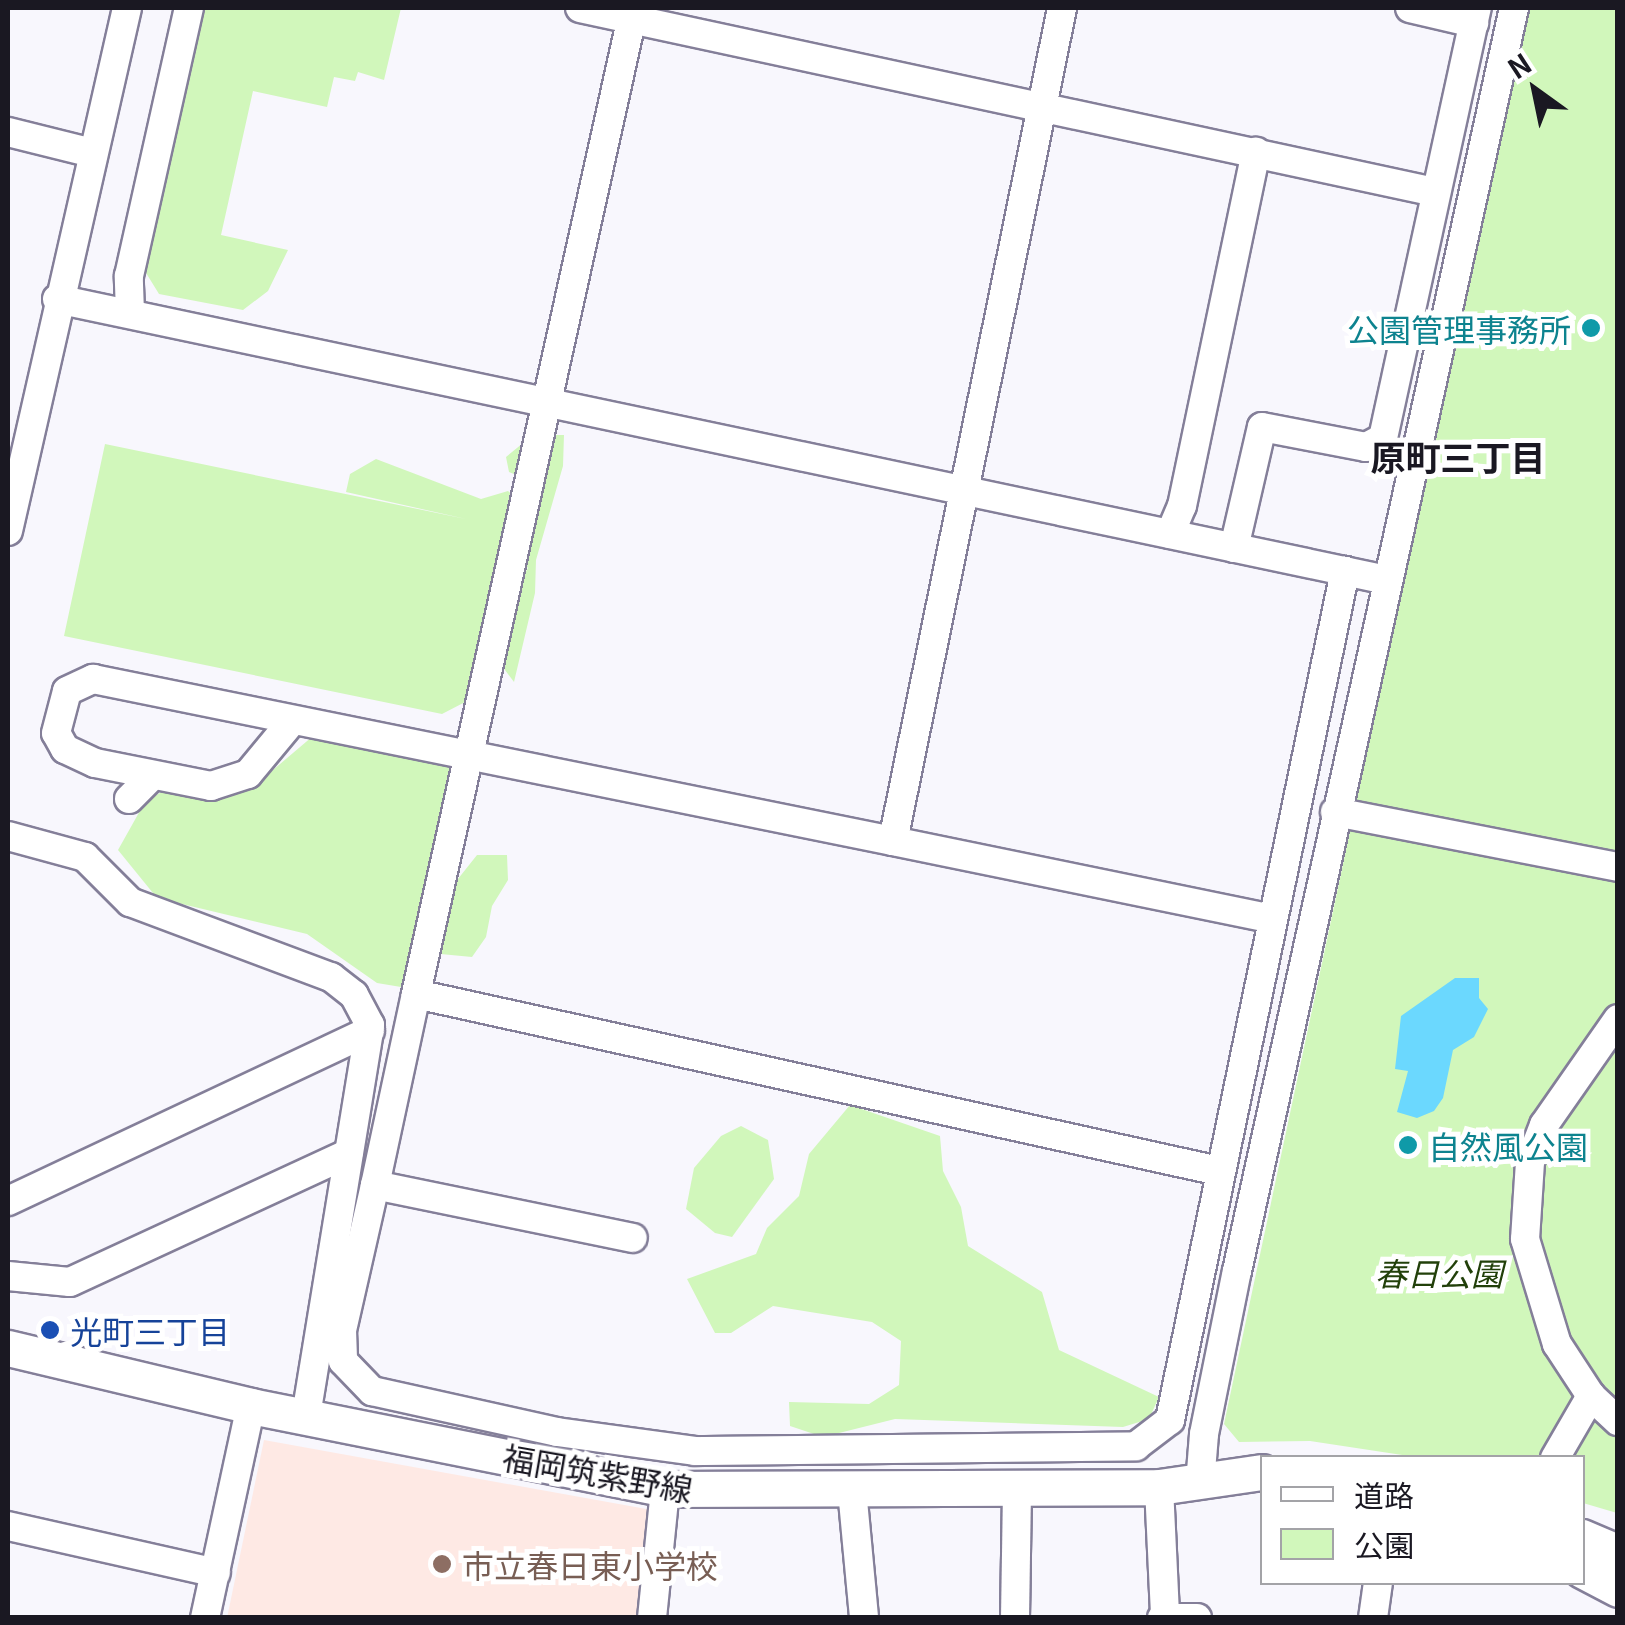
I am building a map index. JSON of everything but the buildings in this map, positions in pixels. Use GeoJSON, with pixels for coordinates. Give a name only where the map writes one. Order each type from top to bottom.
{"type":"FeatureCollection","features":[{"type":"Feature","properties":{"kind":"main road","name":"福岡筑紫野線"},"geometry":{"type":"LineString","coordinates":[[8,1348],[251,1406],[664,1489],[1159,1487],[1200,1484],[1238,1472],[1260,1472]]}},
{"type":"Feature","properties":{"kind":"main road","name":"福岡筑紫野線"},"geometry":{"type":"LineString","coordinates":[[1200,1484],[1260,1496]]}},
{"type":"Feature","properties":{"kind":"main road"},"geometry":{"type":"LineString","coordinates":[[1585,1538],[1618,1552]]}},
{"type":"Feature","properties":{"kind":"main road"},"geometry":{"type":"LineString","coordinates":[[1585,1572],[1618,1589]]}},
{"type":"Feature","properties":{"kind":"street"},"geometry":{"type":"LineString","coordinates":[[8,531],[13,475],[127,8]]}},
{"type":"Feature","properties":{"kind":"street"},"geometry":{"type":"LineString","coordinates":[[130,314],[128,276],[189,8]]}},
{"type":"Feature","properties":{"kind":"street"},"geometry":{"type":"LineString","coordinates":[[580,8],[633,13],[1435,192]]}},
{"type":"Feature","properties":{"kind":"street"},"geometry":{"type":"LineString","coordinates":[[894,841],[1031,154],[1048,104],[1062,8]]}},
{"type":"Feature","properties":{"kind":"street"},"geometry":{"type":"LineString","coordinates":[[1234,548],[1262,428],[1366,446],[1383,438],[1476,15],[1410,8]]}},
{"type":"Feature","properties":{"kind":"street"},"geometry":{"type":"LineString","coordinates":[[1200,1484],[1204,1434],[1335,812],[1514,8]]}},
{"type":"Feature","properties":{"kind":"street"},"geometry":{"type":"LineString","coordinates":[[633,13],[342,1330],[343,1361],[372,1392],[607,1441],[785,1454],[1136,1446],[1170,1420],[1344,571]]}},
{"type":"Feature","properties":{"kind":"street"},"geometry":{"type":"LineString","coordinates":[[8,132],[92,152]]}},
{"type":"Feature","properties":{"kind":"street"},"geometry":{"type":"LineString","coordinates":[[1170,534],[1182,506],[1256,152]]}},
{"type":"Feature","properties":{"kind":"street"},"geometry":{"type":"LineString","coordinates":[[57,299],[1387,580]]}},
{"type":"Feature","properties":{"kind":"street"},"geometry":{"type":"LineString","coordinates":[[292,720],[248,774],[211,786],[152,776],[65,749],[56,732],[67,691],[93,679],[469,752],[1272,919]]}},
{"type":"Feature","properties":{"kind":"street"},"geometry":{"type":"LineString","coordinates":[[129,799],[152,776]]}},
{"type":"Feature","properties":{"kind":"street"},"geometry":{"type":"LineString","coordinates":[[1335,812],[1618,868]]}},
{"type":"Feature","properties":{"kind":"street"},"geometry":{"type":"LineString","coordinates":[[8,836],[85,857],[130,902],[332,978],[354,995],[370,1030],[306,1417]]}},
{"type":"Feature","properties":{"kind":"street"},"geometry":{"type":"LineString","coordinates":[[416,994],[1220,1171]]}},
{"type":"Feature","properties":{"kind":"street"},"geometry":{"type":"LineString","coordinates":[[1618,1019],[1544,1125],[1525,1203],[1525,1239],[1542,1306],[1557,1344],[1591,1396],[1618,1420]]}},
{"type":"Feature","properties":{"kind":"street"},"geometry":{"type":"LineString","coordinates":[[8,1201],[370,1030]]}},
{"type":"Feature","properties":{"kind":"street"},"geometry":{"type":"LineString","coordinates":[[8,1276],[70,1282],[349,1152]]}},
{"type":"Feature","properties":{"kind":"street"},"geometry":{"type":"LineString","coordinates":[[375,1185],[633,1238]]}},
{"type":"Feature","properties":{"kind":"street"},"geometry":{"type":"LineString","coordinates":[[1558,1455],[1591,1396]]}},
{"type":"Feature","properties":{"kind":"street"},"geometry":{"type":"LineString","coordinates":[[205,1618],[251,1406]]}},
{"type":"Feature","properties":{"kind":"street"},"geometry":{"type":"LineString","coordinates":[[1014,1618],[1017,1487]]}},
{"type":"Feature","properties":{"kind":"street"},"geometry":{"type":"LineString","coordinates":[[1159,1487],[1163,1616],[1197,1618]]}},
{"type":"Feature","properties":{"kind":"street"},"geometry":{"type":"LineString","coordinates":[[652,1618],[664,1489]]}},
{"type":"Feature","properties":{"kind":"street"},"geometry":{"type":"LineString","coordinates":[[852,1490],[864,1618]]}},
{"type":"Feature","properties":{"kind":"street"},"geometry":{"type":"LineString","coordinates":[[8,1526],[216,1573]]}},
{"type":"Feature","properties":{"kind":"street"},"geometry":{"type":"LineString","coordinates":[[1373,1618],[1378,1585]]}},
{"type":"Feature","properties":{"kind":"shaded area","name":"市立春日東小学校"},"geometry":{"type":"Polygon","coordinates":[[[264,1440],[652,1510],[642,1617],[227,1618],[264,1440]]]}},
{"type":"Feature","properties":{"kind":"green space"},"geometry":{"type":"Polygon","coordinates":[[[198,8],[401,8],[384,80],[358,72],[355,81],[334,77],[327,107],[253,91],[221,235],[288,250],[268,291],[243,310],[159,294],[143,268],[198,8]]]}},
{"type":"Feature","properties":{"kind":"green space","name":"春日公園"},"geometry":{"type":"Polygon","coordinates":[[[1525,8],[1617,8],[1617,1513],[1585,1504],[1585,1455],[1402,1455],[1310,1441],[1239,1442],[1224,1424],[1525,8]]]}},
{"type":"Feature","properties":{"kind":"green space"},"geometry":{"type":"Polygon","coordinates":[[[533,435],[564,435],[563,466],[536,560],[535,593],[514,682],[496,658],[492,629],[528,568],[513,550],[469,700],[442,714],[64,636],[105,444],[466,519],[346,492],[350,474],[376,459],[481,499],[508,491],[521,503],[526,479],[509,472],[506,457],[533,435]]]}},
{"type":"Feature","properties":{"kind":"green space"},"geometry":{"type":"Polygon","coordinates":[[[313,736],[466,771],[413,989],[377,983],[307,934],[157,898],[118,850],[146,800],[172,787],[216,797],[260,781],[313,736]]]}},
{"type":"Feature","properties":{"kind":"green space"},"geometry":{"type":"Polygon","coordinates":[[[477,855],[507,855],[508,880],[492,906],[486,937],[472,957],[430,953],[446,894],[477,855]]]}},
{"type":"Feature","properties":{"kind":"green space"},"geometry":{"type":"Polygon","coordinates":[[[850,1105],[940,1136],[943,1171],[961,1207],[968,1246],[1042,1292],[1059,1350],[1159,1397],[1149,1419],[1123,1427],[895,1419],[823,1437],[790,1426],[789,1402],[869,1404],[899,1385],[901,1341],[872,1322],[773,1306],[731,1333],[715,1333],[687,1279],[756,1254],[767,1228],[799,1196],[809,1154],[850,1105]]]}},
{"type":"Feature","properties":{"kind":"green space"},"geometry":{"type":"Polygon","coordinates":[[[741,1126],[768,1140],[774,1179],[732,1237],[715,1233],[686,1209],[694,1168],[721,1136],[741,1126]]]}},
{"type":"Feature","properties":{"kind":"water"},"geometry":{"type":"Polygon","coordinates":[[[1455,978],[1479,978],[1479,998],[1488,1009],[1474,1037],[1453,1050],[1443,1098],[1434,1111],[1417,1118],[1397,1112],[1408,1071],[1395,1069],[1401,1016],[1455,978]]]}},
{"type":"Feature","properties":{"kind":"place","name":"公園管理事務所"},"geometry":{"type":"Point","coordinates":[1591,328]}},
{"type":"Feature","properties":{"kind":"place","name":"自然風公園"},"geometry":{"type":"Point","coordinates":[1408,1145]}},
{"type":"Feature","properties":{"kind":"place","name":"光町三丁目"},"geometry":{"type":"Point","coordinates":[50,1330]}},
{"type":"Feature","properties":{"kind":"place","name":"市立春日東小学校"},"geometry":{"type":"Point","coordinates":[442,1564]}},
{"type":"Feature","properties":{"kind":"district","name":"原町三丁目"},"geometry":{"type":"Point","coordinates":[1458,456]}}]}
